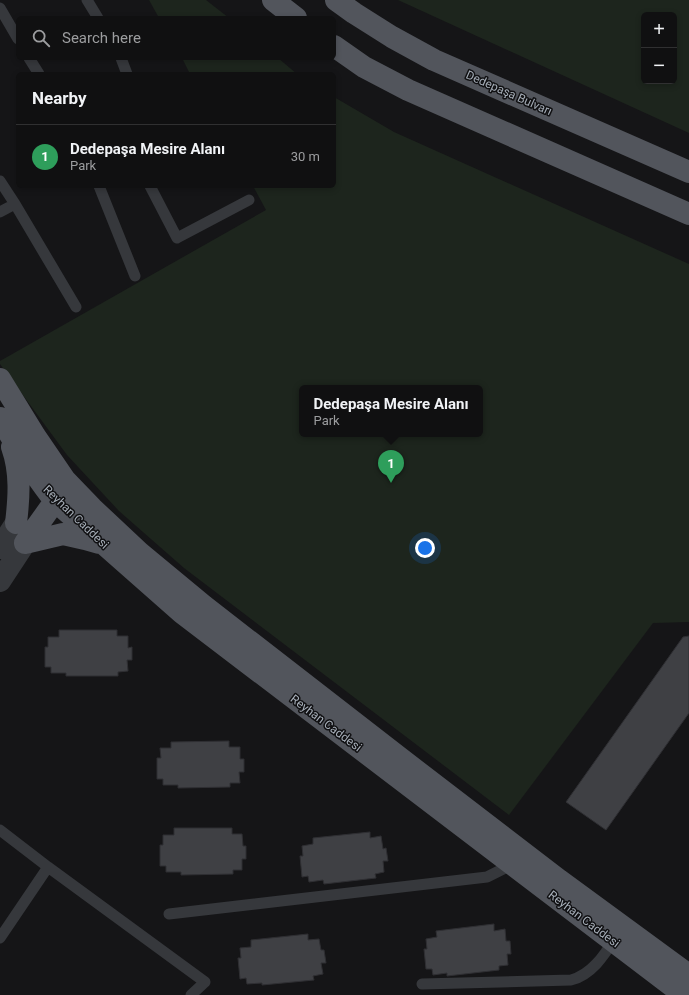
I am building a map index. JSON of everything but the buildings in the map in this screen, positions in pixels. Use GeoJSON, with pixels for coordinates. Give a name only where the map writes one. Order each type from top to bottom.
{"type":"FeatureCollection","features":[{"type":"Feature","properties":{"kind":"main road"},"geometry":{"type":"LineString","coordinates":[[273,0],[293,16]]}},
{"type":"Feature","properties":{"kind":"main road","name":"Dedepaşa Bulvarı"},"geometry":{"type":"LineString","coordinates":[[336,0],[392,37],[434,60],[689,172]]}},
{"type":"Feature","properties":{"kind":"main road"},"geometry":{"type":"LineString","coordinates":[[336,47],[364,67],[408,90],[689,214]]}},
{"type":"Feature","properties":{"kind":"main road","name":"Reyhan Caddesi"},"geometry":{"type":"LineString","coordinates":[[0,379],[35,436],[65,480],[92,508],[140,553],[520,860]]}},
{"type":"Feature","properties":{"kind":"main road"},"geometry":{"type":"LineString","coordinates":[[2,422],[14,454],[18,471],[19,500],[16,523]]}},
{"type":"Feature","properties":{"kind":"main road","name":"Reyhan Caddesi"},"geometry":{"type":"LineString","coordinates":[[2,422],[48,493],[104,545],[182,613],[520,860],[618,934],[684,995]]}},
{"type":"Feature","properties":{"kind":"main road"},"geometry":{"type":"LineString","coordinates":[[25,543],[48,493],[48,479],[56,476],[65,480]]}},
{"type":"Feature","properties":{"kind":"main road"},"geometry":{"type":"LineString","coordinates":[[16,523],[48,493]]}},
{"type":"Feature","properties":{"kind":"main road"},"geometry":{"type":"LineString","coordinates":[[25,543],[63,534],[85,538],[104,545]]}},
{"type":"Feature","properties":{"kind":"main road","name":"Reyhan Caddesi"},"geometry":{"type":"LineString","coordinates":[[618,934],[689,976]]}},
{"type":"Feature","properties":{"kind":"street"},"geometry":{"type":"LineString","coordinates":[[0,548],[16,523]]}},
{"type":"Feature","properties":{"kind":"street"},"geometry":{"type":"LineString","coordinates":[[0,581],[25,543]]}},
{"type":"Feature","properties":{"kind":"lane"},"geometry":{"type":"LineString","coordinates":[[87,0],[97,16]]}},
{"type":"Feature","properties":{"kind":"lane"},"geometry":{"type":"LineString","coordinates":[[0,8],[16,36]]}},
{"type":"Feature","properties":{"kind":"lane"},"geometry":{"type":"LineString","coordinates":[[30,60],[37,72]]}},
{"type":"Feature","properties":{"kind":"lane"},"geometry":{"type":"LineString","coordinates":[[122,60],[126,72]]}},
{"type":"Feature","properties":{"kind":"lane"},"geometry":{"type":"LineString","coordinates":[[0,180],[76,307]]}},
{"type":"Feature","properties":{"kind":"lane"},"geometry":{"type":"LineString","coordinates":[[100,188],[135,276]]}},
{"type":"Feature","properties":{"kind":"lane"},"geometry":{"type":"LineString","coordinates":[[151,188],[177,238],[249,200]]}},
{"type":"Feature","properties":{"kind":"lane"},"geometry":{"type":"LineString","coordinates":[[0,212],[15,204]]}},
{"type":"Feature","properties":{"kind":"lane"},"geometry":{"type":"LineString","coordinates":[[0,830],[205,982],[191,995]]}},
{"type":"Feature","properties":{"kind":"lane"},"geometry":{"type":"LineString","coordinates":[[169,914],[487,877],[520,860]]}},
{"type":"Feature","properties":{"kind":"lane"},"geometry":{"type":"LineString","coordinates":[[0,938],[48,867]]}},
{"type":"Feature","properties":{"kind":"lane"},"geometry":{"type":"LineString","coordinates":[[422,984],[570,980],[584,976],[590,971],[618,934]]}},
{"type":"Feature","properties":{"kind":"shaded area"},"geometry":{"type":"Polygon","coordinates":[[[149,0],[206,0],[226,16],[158,16],[149,0]]]}},
{"type":"Feature","properties":{"kind":"shaded area"},"geometry":{"type":"Polygon","coordinates":[[[398,0],[689,0],[689,133],[398,0]]]}},
{"type":"Feature","properties":{"kind":"shaded area"},"geometry":{"type":"Polygon","coordinates":[[[183,60],[280,60],[295,72],[189,72],[183,60]]]}},
{"type":"Feature","properties":{"kind":"shaded area"},"geometry":{"type":"Polygon","coordinates":[[[336,98],[394,132],[689,264],[689,622],[653,623],[509,815],[184,568],[119,511],[67,455],[0,364],[0,361],[266,210],[254,188],[336,188],[336,98]]]}},
{"type":"Feature","properties":{"kind":"place","name":"Dedepaşa Mesire Alanı"},"geometry":{"type":"Point","coordinates":[391,483]}}]}
